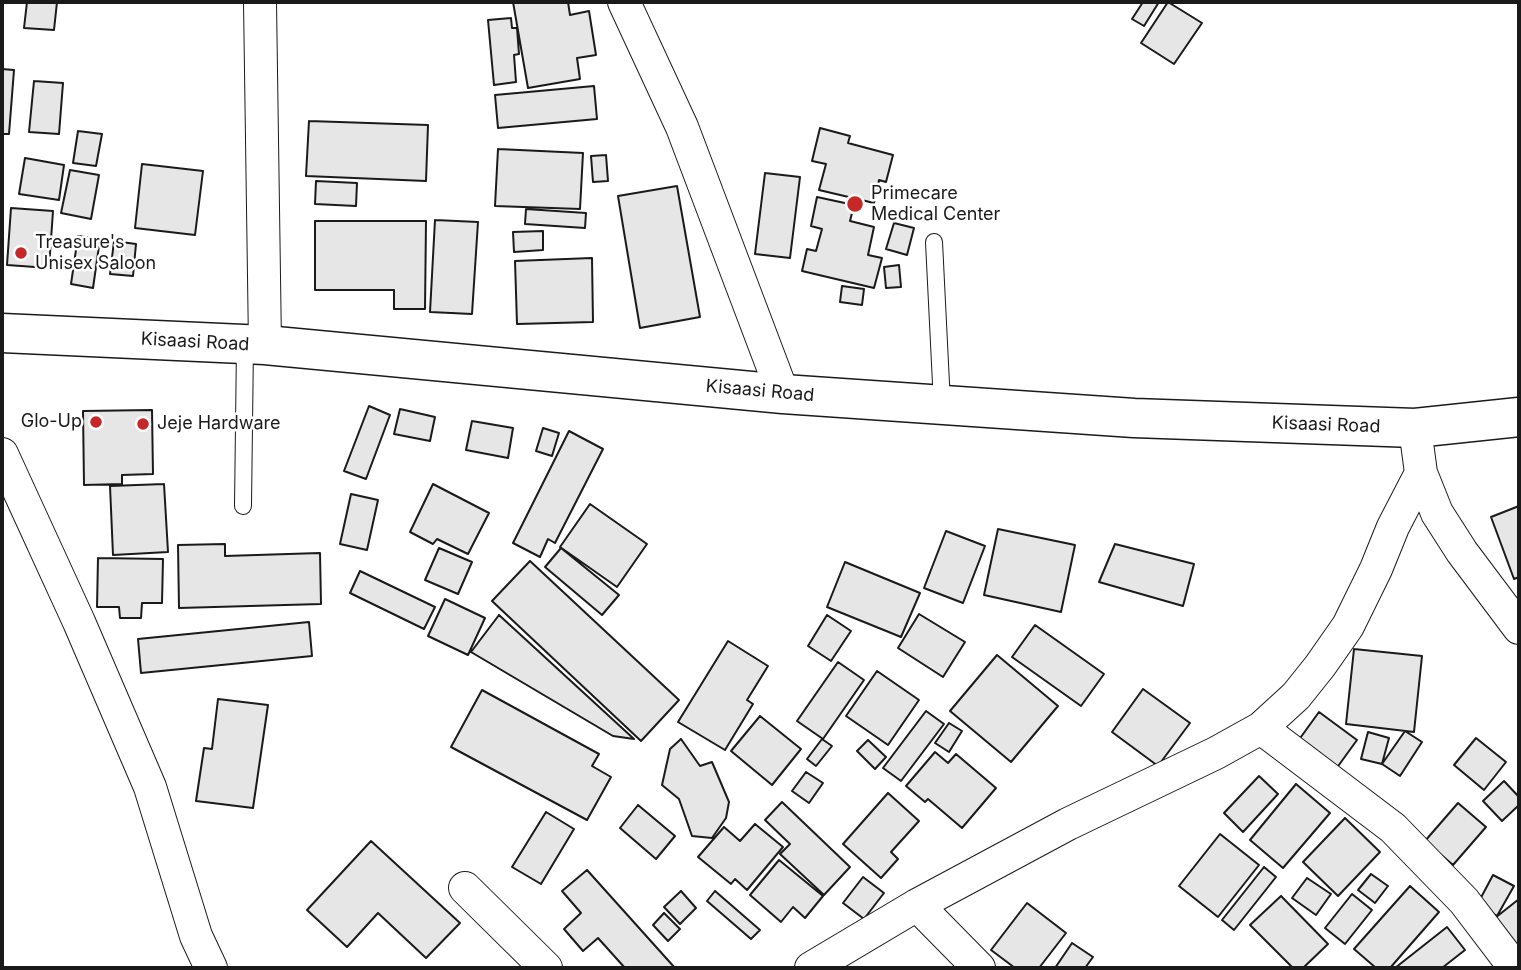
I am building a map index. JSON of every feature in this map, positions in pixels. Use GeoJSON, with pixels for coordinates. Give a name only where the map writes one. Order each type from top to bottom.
{"type":"FeatureCollection","features":[{"type":"Feature","properties":{"kind":"main road","name":"Kisaasi Road"},"geometry":{"type":"LineString","coordinates":[[2,333],[255,345],[783,394],[1134,418],[1415,428],[1519,417]]}},
{"type":"Feature","properties":{"kind":"street"},"geometry":{"type":"LineString","coordinates":[[255,345],[260,2]]}},
{"type":"Feature","properties":{"kind":"street"},"geometry":{"type":"LineString","coordinates":[[624,2],[682,127],[783,394]]}},
{"type":"Feature","properties":{"kind":"street"},"geometry":{"type":"LineString","coordinates":[[1415,428],[1421,473],[1443,523],[1519,628]]}},
{"type":"Feature","properties":{"kind":"street"},"geometry":{"type":"LineString","coordinates":[[2,454],[79,622],[150,787],[196,936],[211,968]]}},
{"type":"Feature","properties":{"kind":"street"},"geometry":{"type":"LineString","coordinates":[[811,968],[917,905],[1068,824],[1216,753],[1261,728],[1296,696],[1348,626],[1421,473]]}},
{"type":"Feature","properties":{"kind":"street"},"geometry":{"type":"LineString","coordinates":[[1261,728],[1393,828],[1464,901],[1515,968]]}},
{"type":"Feature","properties":{"kind":"street"},"geometry":{"type":"LineString","coordinates":[[465,888],[546,968]]}},
{"type":"Feature","properties":{"kind":"street"},"geometry":{"type":"LineString","coordinates":[[917,905],[979,968]]}},
{"type":"Feature","properties":{"kind":"lane"},"geometry":{"type":"LineString","coordinates":[[934,242],[942,404]]}},
{"type":"Feature","properties":{"kind":"lane"},"geometry":{"type":"LineString","coordinates":[[243,506],[255,345]]}},
{"type":"Feature","properties":{"kind":"building"},"geometry":{"type":"Polygon","coordinates":[[[27,2],[57,2],[54,30],[24,28],[27,2]]]}},
{"type":"Feature","properties":{"kind":"building"},"geometry":{"type":"Polygon","coordinates":[[[513,2],[568,2],[570,15],[589,11],[596,55],[577,58],[580,79],[528,88],[513,2]]]}},
{"type":"Feature","properties":{"kind":"building"},"geometry":{"type":"Polygon","coordinates":[[[1143,2],[1159,2],[1144,26],[1132,19],[1143,2]]]}},
{"type":"Feature","properties":{"kind":"building"},"geometry":{"type":"Polygon","coordinates":[[[1168,2],[1202,23],[1174,64],[1141,43],[1168,2]]]}},
{"type":"Feature","properties":{"kind":"building"},"geometry":{"type":"Polygon","coordinates":[[[511,18],[512,28],[517,28],[519,54],[514,55],[516,82],[494,85],[488,20],[511,18]]]}},
{"type":"Feature","properties":{"kind":"building"},"geometry":{"type":"Polygon","coordinates":[[[2,69],[14,70],[9,134],[2,134],[2,69]]]}},
{"type":"Feature","properties":{"kind":"building"},"geometry":{"type":"Polygon","coordinates":[[[34,81],[63,83],[59,134],[29,132],[34,81]]]}},
{"type":"Feature","properties":{"kind":"building"},"geometry":{"type":"Polygon","coordinates":[[[594,86],[597,119],[498,128],[495,95],[594,86]]]}},
{"type":"Feature","properties":{"kind":"building"},"geometry":{"type":"Polygon","coordinates":[[[309,121],[428,125],[426,181],[306,176],[309,121]]]}},
{"type":"Feature","properties":{"kind":"building"},"geometry":{"type":"Polygon","coordinates":[[[820,128],[850,136],[848,143],[893,155],[886,182],[879,180],[874,203],[819,190],[826,164],[812,161],[820,128]]]}},
{"type":"Feature","properties":{"kind":"building"},"geometry":{"type":"Polygon","coordinates":[[[78,131],[102,134],[96,166],[73,163],[78,131]]]}},
{"type":"Feature","properties":{"kind":"building"},"geometry":{"type":"Polygon","coordinates":[[[498,149],[583,153],[580,209],[495,206],[498,149]]]}},
{"type":"Feature","properties":{"kind":"building"},"geometry":{"type":"Polygon","coordinates":[[[606,155],[608,181],[593,182],[591,156],[606,155]]]}},
{"type":"Feature","properties":{"kind":"building"},"geometry":{"type":"Polygon","coordinates":[[[25,158],[64,165],[59,200],[19,194],[25,158]]]}},
{"type":"Feature","properties":{"kind":"building"},"geometry":{"type":"Polygon","coordinates":[[[142,164],[203,171],[195,235],[135,228],[142,164]]]}},
{"type":"Feature","properties":{"kind":"building"},"geometry":{"type":"Polygon","coordinates":[[[70,170],[99,175],[91,219],[61,213],[70,170]]]}},
{"type":"Feature","properties":{"kind":"building"},"geometry":{"type":"Polygon","coordinates":[[[765,173],[800,177],[790,258],[755,254],[765,173]]]}},
{"type":"Feature","properties":{"kind":"building"},"geometry":{"type":"Polygon","coordinates":[[[316,181],[357,183],[356,206],[315,204],[316,181]]]}},
{"type":"Feature","properties":{"kind":"building"},"geometry":{"type":"Polygon","coordinates":[[[677,186],[700,317],[640,328],[618,196],[677,186]]]}},
{"type":"Feature","properties":{"kind":"building"},"geometry":{"type":"Polygon","coordinates":[[[817,197],[854,205],[850,221],[874,227],[868,255],[882,258],[874,288],[802,271],[807,249],[816,251],[822,229],[811,226],[817,197]]]}},
{"type":"Feature","properties":{"kind":"building"},"geometry":{"type":"Polygon","coordinates":[[[11,208],[53,211],[49,268],[7,265],[11,208]]]}},
{"type":"Feature","properties":{"kind":"building"},"geometry":{"type":"Polygon","coordinates":[[[526,209],[586,213],[585,228],[525,224],[526,209]]]}},
{"type":"Feature","properties":{"kind":"building"},"geometry":{"type":"Polygon","coordinates":[[[435,220],[478,222],[472,314],[430,312],[435,220]]]}},
{"type":"Feature","properties":{"kind":"building"},"geometry":{"type":"Polygon","coordinates":[[[315,221],[426,221],[425,309],[394,309],[394,290],[315,290],[315,221]]]}},
{"type":"Feature","properties":{"kind":"building"},"geometry":{"type":"Polygon","coordinates":[[[894,223],[914,228],[907,255],[886,249],[894,223]]]}},
{"type":"Feature","properties":{"kind":"building"},"geometry":{"type":"Polygon","coordinates":[[[543,231],[543,250],[514,252],[513,232],[543,231]]]}},
{"type":"Feature","properties":{"kind":"building"},"geometry":{"type":"Polygon","coordinates":[[[78,236],[100,239],[93,288],[71,284],[78,236]]]}},
{"type":"Feature","properties":{"kind":"building"},"geometry":{"type":"Polygon","coordinates":[[[114,241],[136,244],[133,276],[110,274],[114,241]]]}},
{"type":"Feature","properties":{"kind":"building"},"geometry":{"type":"Polygon","coordinates":[[[592,258],[593,322],[517,324],[515,261],[592,258]]]}},
{"type":"Feature","properties":{"kind":"building"},"geometry":{"type":"Polygon","coordinates":[[[899,265],[901,287],[886,288],[884,267],[899,265]]]}},
{"type":"Feature","properties":{"kind":"building"},"geometry":{"type":"Polygon","coordinates":[[[842,286],[864,289],[862,305],[840,302],[842,286]]]}},
{"type":"Feature","properties":{"kind":"building"},"geometry":{"type":"Polygon","coordinates":[[[369,406],[390,415],[366,479],[344,471],[369,406]]]}},
{"type":"Feature","properties":{"kind":"building"},"geometry":{"type":"Polygon","coordinates":[[[400,409],[435,417],[430,441],[394,434],[400,409]]]}},
{"type":"Feature","properties":{"kind":"building"},"geometry":{"type":"Polygon","coordinates":[[[152,410],[153,474],[122,475],[122,484],[84,485],[83,411],[152,410]]]}},
{"type":"Feature","properties":{"kind":"building"},"geometry":{"type":"Polygon","coordinates":[[[472,421],[513,428],[508,458],[466,450],[472,421]]]}},
{"type":"Feature","properties":{"kind":"building"},"geometry":{"type":"Polygon","coordinates":[[[543,428],[559,433],[552,456],[536,451],[543,428]]]}},
{"type":"Feature","properties":{"kind":"building"},"geometry":{"type":"Polygon","coordinates":[[[569,431],[603,449],[555,543],[548,539],[540,557],[513,543],[569,431]]]}},
{"type":"Feature","properties":{"kind":"building"},"geometry":{"type":"Polygon","coordinates":[[[164,484],[168,552],[113,555],[110,486],[164,484]]]}},
{"type":"Feature","properties":{"kind":"building"},"geometry":{"type":"Polygon","coordinates":[[[433,484],[489,513],[468,554],[437,539],[433,544],[410,532],[433,484]]]}},
{"type":"Feature","properties":{"kind":"building"},"geometry":{"type":"Polygon","coordinates":[[[351,494],[378,500],[367,550],[340,544],[351,494]]]}},
{"type":"Feature","properties":{"kind":"building"},"geometry":{"type":"Polygon","coordinates":[[[590,504],[647,544],[617,587],[560,547],[590,504]]]}},
{"type":"Feature","properties":{"kind":"building"},"geometry":{"type":"Polygon","coordinates":[[[1519,506],[1519,577],[1514,579],[1491,517],[1519,506]]]}},
{"type":"Feature","properties":{"kind":"building"},"geometry":{"type":"Polygon","coordinates":[[[998,529],[1075,545],[1061,612],[984,595],[998,529]]]}},
{"type":"Feature","properties":{"kind":"building"},"geometry":{"type":"Polygon","coordinates":[[[946,531],[985,546],[963,603],[924,588],[946,531]]]}},
{"type":"Feature","properties":{"kind":"building"},"geometry":{"type":"Polygon","coordinates":[[[225,544],[225,556],[320,553],[321,604],[179,608],[178,545],[225,544]]]}},
{"type":"Feature","properties":{"kind":"building"},"geometry":{"type":"Polygon","coordinates":[[[1115,544],[1194,564],[1183,606],[1099,582],[1115,544]]]}},
{"type":"Feature","properties":{"kind":"building"},"geometry":{"type":"Polygon","coordinates":[[[439,548],[472,562],[458,594],[425,580],[439,548]]]}},
{"type":"Feature","properties":{"kind":"building"},"geometry":{"type":"Polygon","coordinates":[[[561,548],[619,595],[602,615],[545,567],[561,548]]]}},
{"type":"Feature","properties":{"kind":"building"},"geometry":{"type":"Polygon","coordinates":[[[98,558],[163,559],[162,603],[142,603],[141,618],[120,618],[119,607],[97,607],[98,558]]]}},
{"type":"Feature","properties":{"kind":"building"},"geometry":{"type":"Polygon","coordinates":[[[530,561],[679,700],[641,741],[492,601],[530,561]]]}},
{"type":"Feature","properties":{"kind":"building"},"geometry":{"type":"Polygon","coordinates":[[[845,562],[920,593],[901,637],[827,607],[845,562]]]}},
{"type":"Feature","properties":{"kind":"building"},"geometry":{"type":"Polygon","coordinates":[[[360,571],[435,607],[424,629],[350,593],[360,571]]]}},
{"type":"Feature","properties":{"kind":"building"},"geometry":{"type":"Polygon","coordinates":[[[445,599],[485,618],[468,655],[428,636],[445,599]]]}},
{"type":"Feature","properties":{"kind":"building"},"geometry":{"type":"Polygon","coordinates":[[[919,614],[965,642],[943,677],[898,648],[919,614]]]}},
{"type":"Feature","properties":{"kind":"building"},"geometry":{"type":"Polygon","coordinates":[[[499,615],[634,739],[613,736],[471,652],[499,615]]]}},
{"type":"Feature","properties":{"kind":"building"},"geometry":{"type":"Polygon","coordinates":[[[827,615],[851,631],[831,661],[808,646],[827,615]]]}},
{"type":"Feature","properties":{"kind":"building"},"geometry":{"type":"Polygon","coordinates":[[[309,622],[312,656],[141,673],[138,639],[309,622]]]}},
{"type":"Feature","properties":{"kind":"building"},"geometry":{"type":"Polygon","coordinates":[[[1035,625],[1104,674],[1081,706],[1012,657],[1035,625]]]}},
{"type":"Feature","properties":{"kind":"building"},"geometry":{"type":"Polygon","coordinates":[[[728,641],[768,666],[747,700],[753,704],[725,750],[678,722],[728,641]]]}},
{"type":"Feature","properties":{"kind":"building"},"geometry":{"type":"Polygon","coordinates":[[[1354,649],[1422,656],[1414,732],[1346,724],[1354,649]]]}},
{"type":"Feature","properties":{"kind":"building"},"geometry":{"type":"Polygon","coordinates":[[[997,655],[1058,706],[1011,762],[950,711],[997,655]]]}},
{"type":"Feature","properties":{"kind":"building"},"geometry":{"type":"Polygon","coordinates":[[[838,662],[864,680],[823,739],[797,721],[838,662]]]}},
{"type":"Feature","properties":{"kind":"building"},"geometry":{"type":"Polygon","coordinates":[[[877,671],[919,700],[888,745],[846,716],[877,671]]]}},
{"type":"Feature","properties":{"kind":"building"},"geometry":{"type":"Polygon","coordinates":[[[1143,689],[1190,723],[1158,766],[1112,732],[1143,689]]]}},
{"type":"Feature","properties":{"kind":"building"},"geometry":{"type":"Polygon","coordinates":[[[482,690],[599,754],[592,766],[611,777],[587,820],[451,747],[482,690]]]}},
{"type":"Feature","properties":{"kind":"building"},"geometry":{"type":"Polygon","coordinates":[[[218,699],[268,705],[253,808],[196,801],[204,748],[212,749],[218,699]]]}},
{"type":"Feature","properties":{"kind":"building"},"geometry":{"type":"Polygon","coordinates":[[[926,711],[944,724],[901,781],[883,768],[926,711]]]}},
{"type":"Feature","properties":{"kind":"building"},"geometry":{"type":"Polygon","coordinates":[[[1319,712],[1357,740],[1336,769],[1298,741],[1319,712]]]}},
{"type":"Feature","properties":{"kind":"building"},"geometry":{"type":"Polygon","coordinates":[[[760,716],[801,749],[772,785],[731,751],[760,716]]]}},
{"type":"Feature","properties":{"kind":"building"},"geometry":{"type":"Polygon","coordinates":[[[949,723],[962,731],[949,752],[935,743],[949,723]]]}},
{"type":"Feature","properties":{"kind":"building"},"geometry":{"type":"Polygon","coordinates":[[[1405,731],[1422,742],[1400,776],[1382,764],[1405,731]]]}},
{"type":"Feature","properties":{"kind":"building"},"geometry":{"type":"Polygon","coordinates":[[[1368,732],[1389,738],[1382,764],[1361,759],[1368,732]]]}},
{"type":"Feature","properties":{"kind":"building"},"geometry":{"type":"Polygon","coordinates":[[[1476,738],[1506,762],[1484,790],[1454,765],[1476,738]]]}},
{"type":"Feature","properties":{"kind":"building"},"geometry":{"type":"Polygon","coordinates":[[[681,739],[700,766],[712,762],[729,802],[726,818],[712,838],[692,836],[679,799],[662,785],[670,749],[681,739]]]}},
{"type":"Feature","properties":{"kind":"building"},"geometry":{"type":"Polygon","coordinates":[[[822,739],[832,746],[816,766],[807,759],[822,739]]]}},
{"type":"Feature","properties":{"kind":"building"},"geometry":{"type":"Polygon","coordinates":[[[868,740],[886,757],[875,769],[857,751],[868,740]]]}},
{"type":"Feature","properties":{"kind":"building"},"geometry":{"type":"Polygon","coordinates":[[[935,752],[948,763],[956,754],[996,788],[962,828],[928,799],[925,802],[906,786],[935,752]]]}},
{"type":"Feature","properties":{"kind":"building"},"geometry":{"type":"Polygon","coordinates":[[[806,772],[823,783],[809,803],[792,791],[806,772]]]}},
{"type":"Feature","properties":{"kind":"building"},"geometry":{"type":"Polygon","coordinates":[[[1259,776],[1278,794],[1243,832],[1224,813],[1259,776]]]}},
{"type":"Feature","properties":{"kind":"building"},"geometry":{"type":"Polygon","coordinates":[[[1504,781],[1519,797],[1519,805],[1502,821],[1483,801],[1504,781]]]}},
{"type":"Feature","properties":{"kind":"building"},"geometry":{"type":"Polygon","coordinates":[[[1296,784],[1330,813],[1283,868],[1250,840],[1296,784]]]}},
{"type":"Feature","properties":{"kind":"building"},"geometry":{"type":"Polygon","coordinates":[[[888,793],[919,821],[891,852],[898,859],[881,878],[843,844],[888,793]]]}},
{"type":"Feature","properties":{"kind":"building"},"geometry":{"type":"Polygon","coordinates":[[[782,802],[850,867],[824,895],[780,854],[790,844],[765,820],[782,802]]]}},
{"type":"Feature","properties":{"kind":"building"},"geometry":{"type":"Polygon","coordinates":[[[1458,803],[1486,827],[1453,865],[1425,841],[1458,803]]]}},
{"type":"Feature","properties":{"kind":"building"},"geometry":{"type":"Polygon","coordinates":[[[638,805],[675,836],[656,859],[620,828],[638,805]]]}},
{"type":"Feature","properties":{"kind":"building"},"geometry":{"type":"Polygon","coordinates":[[[546,812],[574,829],[541,884],[512,867],[546,812]]]}},
{"type":"Feature","properties":{"kind":"building"},"geometry":{"type":"Polygon","coordinates":[[[1345,818],[1380,852],[1338,896],[1303,862],[1345,818]]]}},
{"type":"Feature","properties":{"kind":"building"},"geometry":{"type":"Polygon","coordinates":[[[755,824],[783,847],[747,890],[735,879],[731,884],[698,857],[724,827],[740,841],[755,824]]]}},
{"type":"Feature","properties":{"kind":"building"},"geometry":{"type":"Polygon","coordinates":[[[1220,834],[1259,865],[1218,917],[1179,886],[1220,834]]]}},
{"type":"Feature","properties":{"kind":"building"},"geometry":{"type":"Polygon","coordinates":[[[371,841],[460,923],[426,958],[378,913],[347,947],[307,910],[371,841]]]}},
{"type":"Feature","properties":{"kind":"building"},"geometry":{"type":"Polygon","coordinates":[[[779,860],[823,896],[805,918],[793,907],[781,922],[750,895],[779,860]]]}},
{"type":"Feature","properties":{"kind":"building"},"geometry":{"type":"Polygon","coordinates":[[[1264,867],[1276,877],[1234,930],[1222,920],[1264,867]]]}},
{"type":"Feature","properties":{"kind":"building"},"geometry":{"type":"Polygon","coordinates":[[[587,870],[675,968],[625,968],[598,938],[583,951],[564,929],[581,913],[562,891],[587,870]]]}},
{"type":"Feature","properties":{"kind":"building"},"geometry":{"type":"Polygon","coordinates":[[[1371,874],[1388,886],[1375,903],[1358,890],[1371,874]]]}},
{"type":"Feature","properties":{"kind":"building"},"geometry":{"type":"Polygon","coordinates":[[[1493,875],[1514,886],[1497,916],[1477,905],[1493,875]]]}},
{"type":"Feature","properties":{"kind":"building"},"geometry":{"type":"Polygon","coordinates":[[[863,877],[884,893],[864,919],[843,903],[863,877]]]}},
{"type":"Feature","properties":{"kind":"building"},"geometry":{"type":"Polygon","coordinates":[[[1307,878],[1331,894],[1316,915],[1292,898],[1307,878]]]}},
{"type":"Feature","properties":{"kind":"building"},"geometry":{"type":"Polygon","coordinates":[[[1410,886],[1439,912],[1390,968],[1376,968],[1354,949],[1410,886]]]}},
{"type":"Feature","properties":{"kind":"building"},"geometry":{"type":"Polygon","coordinates":[[[681,891],[696,908],[680,924],[664,907],[681,891]]]}},
{"type":"Feature","properties":{"kind":"building"},"geometry":{"type":"Polygon","coordinates":[[[715,891],[760,930],[751,939],[707,901],[715,891]]]}},
{"type":"Feature","properties":{"kind":"building"},"geometry":{"type":"Polygon","coordinates":[[[1352,894],[1372,910],[1345,944],[1325,928],[1352,894]]]}},
{"type":"Feature","properties":{"kind":"building"},"geometry":{"type":"Polygon","coordinates":[[[1281,896],[1328,944],[1303,968],[1293,968],[1250,925],[1281,896]]]}},
{"type":"Feature","properties":{"kind":"building"},"geometry":{"type":"Polygon","coordinates":[[[1519,899],[1519,949],[1495,918],[1519,899]]]}},
{"type":"Feature","properties":{"kind":"building"},"geometry":{"type":"Polygon","coordinates":[[[1027,903],[1066,933],[1039,968],[1015,968],[991,950],[1027,903]]]}},
{"type":"Feature","properties":{"kind":"building"},"geometry":{"type":"Polygon","coordinates":[[[664,913],[680,929],[668,941],[653,925],[664,913]]]}},
{"type":"Feature","properties":{"kind":"building"},"geometry":{"type":"Polygon","coordinates":[[[1447,927],[1465,950],[1442,968],[1395,968],[1447,927]]]}},
{"type":"Feature","properties":{"kind":"building"},"geometry":{"type":"Polygon","coordinates":[[[1072,943],[1093,957],[1085,968],[1055,968],[1072,943]]]}},
{"type":"Feature","properties":{"kind":"place","name":"Primecare Medical Center"},"geometry":{"type":"Point","coordinates":[855,204]}},
{"type":"Feature","properties":{"kind":"place","name":"Treasure's Unisex Saloon"},"geometry":{"type":"Point","coordinates":[21,253]}},
{"type":"Feature","properties":{"kind":"place","name":"Glo-Up"},"geometry":{"type":"Point","coordinates":[96,422]}},
{"type":"Feature","properties":{"kind":"place","name":"Jeje Hardware"},"geometry":{"type":"Point","coordinates":[143,424]}}]}
